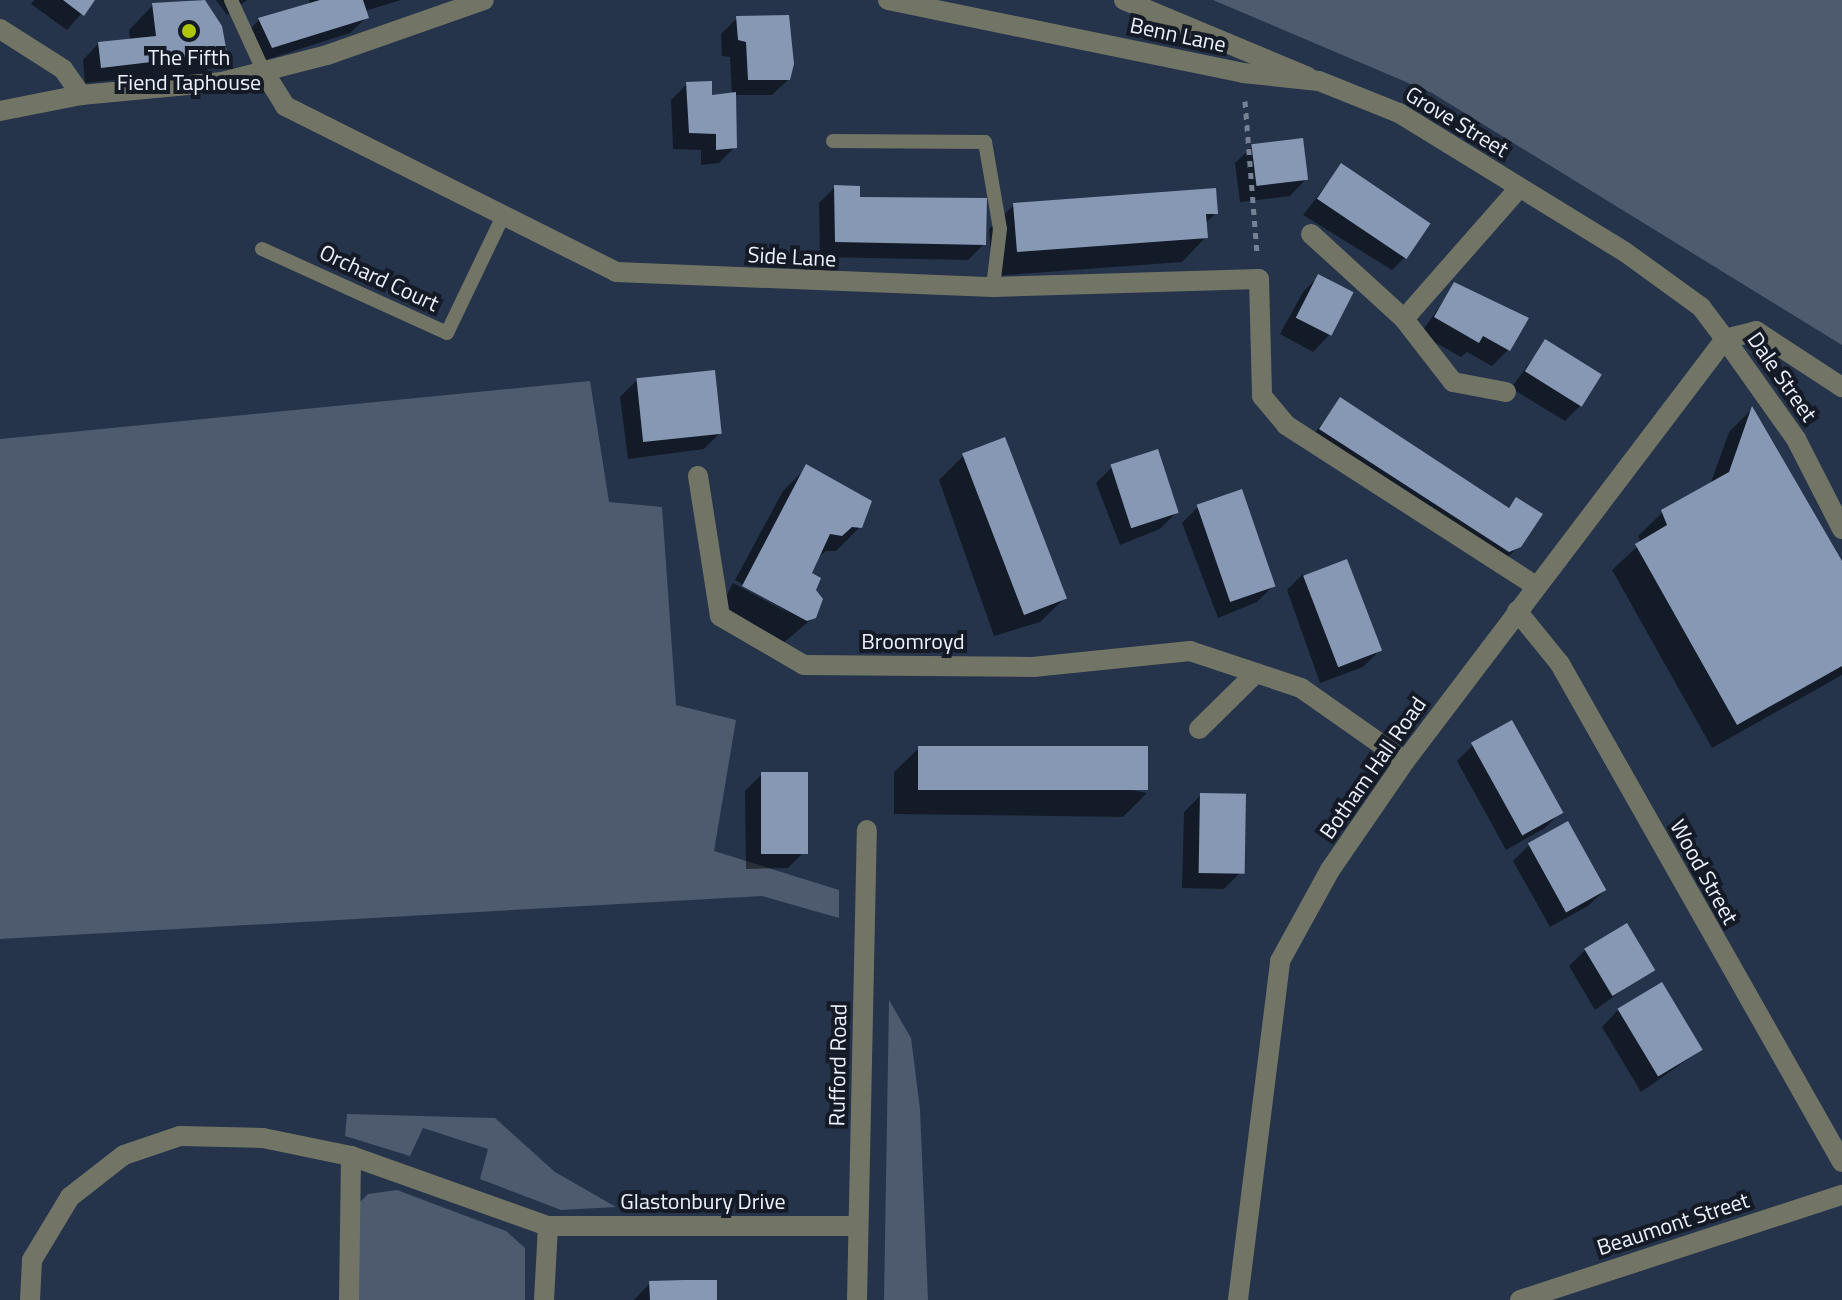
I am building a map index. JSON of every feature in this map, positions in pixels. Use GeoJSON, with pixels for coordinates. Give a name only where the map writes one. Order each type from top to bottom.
{"type":"FeatureCollection","features":[{"type":"Feature","properties":{"kind":"street"},"geometry":{"type":"LineString","coordinates":[[0,111],[54,103],[81,95],[222,82],[264,72],[484,0]]}},
{"type":"Feature","properties":{"kind":"street","name":"Benn Lane"},"geometry":{"type":"LineString","coordinates":[[888,0],[1243,73],[1319,81]]}},
{"type":"Feature","properties":{"kind":"street","name":"Grove Street"},"geometry":{"type":"LineString","coordinates":[[1124,0],[1399,113],[1625,252],[1701,307],[1725,339]]}},
{"type":"Feature","properties":{"kind":"street"},"geometry":{"type":"LineString","coordinates":[[0,29],[63,69],[81,95]]}},
{"type":"Feature","properties":{"kind":"street","name":"Side Lane"},"geometry":{"type":"LineString","coordinates":[[264,72],[285,106],[616,272],[993,287],[1259,279]]}},
{"type":"Feature","properties":{"kind":"street"},"geometry":{"type":"LineString","coordinates":[[1404,319],[1519,188]]}},
{"type":"Feature","properties":{"kind":"street"},"geometry":{"type":"LineString","coordinates":[[1311,234],[1404,319],[1453,382],[1506,392]]}},
{"type":"Feature","properties":{"kind":"street"},"geometry":{"type":"LineString","coordinates":[[1259,279],[1262,396],[1286,425],[1536,586]]}},
{"type":"Feature","properties":{"kind":"street"},"geometry":{"type":"LineString","coordinates":[[1725,339],[1756,331],[1842,387]]}},
{"type":"Feature","properties":{"kind":"street","name":"Dale Street"},"geometry":{"type":"LineString","coordinates":[[1725,339],[1796,439],[1842,529]]}},
{"type":"Feature","properties":{"kind":"street","name":"Botham Hall Road"},"geometry":{"type":"LineString","coordinates":[[1238,1300],[1280,961],[1330,870],[1405,761],[1725,339]]}},
{"type":"Feature","properties":{"kind":"street","name":"Broomroyd"},"geometry":{"type":"LineString","coordinates":[[698,476],[720,616],[804,665],[1033,667],[1190,651],[1301,688],[1405,761]]}},
{"type":"Feature","properties":{"kind":"street","name":"Wood Street"},"geometry":{"type":"LineString","coordinates":[[1517,611],[1560,664],[1842,1162]]}},
{"type":"Feature","properties":{"kind":"street"},"geometry":{"type":"LineString","coordinates":[[1199,729],[1256,673]]}},
{"type":"Feature","properties":{"kind":"street","name":"Rufford Road"},"geometry":{"type":"LineString","coordinates":[[857,1300],[867,830]]}},
{"type":"Feature","properties":{"kind":"street","name":"Glastonbury Drive"},"geometry":{"type":"LineString","coordinates":[[30,1300],[32,1260],[70,1197],[124,1155],[180,1136],[263,1138],[351,1156],[548,1226],[858,1226]]}},
{"type":"Feature","properties":{"kind":"street"},"geometry":{"type":"LineString","coordinates":[[349,1300],[351,1156]]}},
{"type":"Feature","properties":{"kind":"street","name":"Beaumont Street"},"geometry":{"type":"LineString","coordinates":[[1520,1300],[1842,1195]]}},
{"type":"Feature","properties":{"kind":"street"},"geometry":{"type":"LineString","coordinates":[[544,1300],[548,1226]]}},
{"type":"Feature","properties":{"kind":"lane"},"geometry":{"type":"LineString","coordinates":[[231,0],[264,72]]}},
{"type":"Feature","properties":{"kind":"lane"},"geometry":{"type":"LineString","coordinates":[[833,141],[985,142],[1000,229],[993,287]]}},
{"type":"Feature","properties":{"kind":"lane","name":"Orchard Court"},"geometry":{"type":"LineString","coordinates":[[262,249],[447,333],[503,216]]}},
{"type":"Feature","properties":{"kind":"path"},"geometry":{"type":"LineString","coordinates":[[1243,73],[1259,279]]}},
{"type":"Feature","properties":{"kind":"shaded area"},"geometry":{"type":"Polygon","coordinates":[[[1213,0],[1842,0],[1842,345],[1432,93],[1213,0]]]}},
{"type":"Feature","properties":{"kind":"shaded area"},"geometry":{"type":"Polygon","coordinates":[[[590,381],[609,502],[662,507],[676,705],[736,720],[714,851],[839,890],[839,918],[762,896],[0,939],[0,439],[590,381]]]}},
{"type":"Feature","properties":{"kind":"shaded area"},"geometry":{"type":"Polygon","coordinates":[[[889,1000],[911,1038],[920,1109],[928,1300],[884,1300],[889,1000]]]}},
{"type":"Feature","properties":{"kind":"shaded area"},"geometry":{"type":"Polygon","coordinates":[[[347,1114],[495,1118],[555,1172],[616,1207],[561,1210],[480,1179],[488,1149],[423,1128],[410,1156],[345,1136],[347,1114]]]}},
{"type":"Feature","properties":{"kind":"shaded area"},"geometry":{"type":"Polygon","coordinates":[[[397,1190],[506,1231],[525,1248],[525,1300],[359,1300],[359,1203],[368,1194],[397,1190]]]}},
{"type":"Feature","properties":{"kind":"building"},"geometry":{"type":"Polygon","coordinates":[[[63,0],[95,0],[84,16],[63,0]]]}},
{"type":"Feature","properties":{"kind":"building","name":"The Fifth Fiend Taphouse"},"geometry":{"type":"Polygon","coordinates":[[[205,0],[222,26],[227,53],[101,68],[98,42],[156,36],[152,3],[205,0]]]}},
{"type":"Feature","properties":{"kind":"building"},"geometry":{"type":"Polygon","coordinates":[[[320,0],[363,0],[369,18],[272,48],[258,18],[320,0]]]}},
{"type":"Feature","properties":{"kind":"building"},"geometry":{"type":"Polygon","coordinates":[[[789,15],[794,64],[790,80],[748,80],[746,42],[738,40],[736,16],[789,15]]]}},
{"type":"Feature","properties":{"kind":"building"},"geometry":{"type":"Polygon","coordinates":[[[712,81],[712,95],[736,92],[737,148],[716,150],[716,134],[689,133],[686,82],[712,81]]]}},
{"type":"Feature","properties":{"kind":"building"},"geometry":{"type":"Polygon","coordinates":[[[1303,138],[1308,180],[1257,186],[1251,144],[1303,138]]]}},
{"type":"Feature","properties":{"kind":"building"},"geometry":{"type":"Polygon","coordinates":[[[1341,163],[1431,223],[1406,259],[1317,199],[1341,163]]]}},
{"type":"Feature","properties":{"kind":"building"},"geometry":{"type":"Polygon","coordinates":[[[834,185],[860,186],[860,197],[987,198],[986,245],[835,242],[834,185]]]}},
{"type":"Feature","properties":{"kind":"building"},"geometry":{"type":"Polygon","coordinates":[[[1216,188],[1218,214],[1206,214],[1208,238],[1017,252],[1013,203],[1216,188]]]}},
{"type":"Feature","properties":{"kind":"building"},"geometry":{"type":"Polygon","coordinates":[[[1318,274],[1354,292],[1331,336],[1296,318],[1318,274]]]}},
{"type":"Feature","properties":{"kind":"building"},"geometry":{"type":"Polygon","coordinates":[[[1454,282],[1529,318],[1510,351],[1483,336],[1479,343],[1434,317],[1454,282]]]}},
{"type":"Feature","properties":{"kind":"building"},"geometry":{"type":"Polygon","coordinates":[[[1545,339],[1602,375],[1582,407],[1525,371],[1545,339]]]}},
{"type":"Feature","properties":{"kind":"building"},"geometry":{"type":"Polygon","coordinates":[[[715,370],[722,434],[643,442],[636,378],[715,370]]]}},
{"type":"Feature","properties":{"kind":"building"},"geometry":{"type":"Polygon","coordinates":[[[1340,397],[1509,508],[1516,497],[1543,514],[1521,547],[1509,552],[1319,429],[1340,397]]]}},
{"type":"Feature","properties":{"kind":"building"},"geometry":{"type":"Polygon","coordinates":[[[1752,406],[1842,561],[1842,666],[1737,725],[1635,544],[1667,525],[1661,510],[1729,472],[1752,406]]]}},
{"type":"Feature","properties":{"kind":"building"},"geometry":{"type":"Polygon","coordinates":[[[1005,437],[1067,599],[1024,615],[962,453],[1005,437]]]}},
{"type":"Feature","properties":{"kind":"building"},"geometry":{"type":"Polygon","coordinates":[[[1158,449],[1179,513],[1131,528],[1110,464],[1158,449]]]}},
{"type":"Feature","properties":{"kind":"building"},"geometry":{"type":"Polygon","coordinates":[[[806,464],[872,501],[862,528],[852,527],[842,536],[830,534],[812,573],[821,578],[816,590],[823,599],[816,618],[807,621],[742,586],[806,464]]]}},
{"type":"Feature","properties":{"kind":"building"},"geometry":{"type":"Polygon","coordinates":[[[1242,489],[1276,586],[1230,602],[1197,505],[1242,489]]]}},
{"type":"Feature","properties":{"kind":"building"},"geometry":{"type":"Polygon","coordinates":[[[1347,559],[1382,650],[1338,667],[1303,576],[1347,559]]]}},
{"type":"Feature","properties":{"kind":"building"},"geometry":{"type":"Polygon","coordinates":[[[1512,720],[1563,813],[1522,835],[1471,743],[1512,720]]]}},
{"type":"Feature","properties":{"kind":"building"},"geometry":{"type":"Polygon","coordinates":[[[918,746],[1148,746],[1148,790],[918,790],[918,746]]]}},
{"type":"Feature","properties":{"kind":"building"},"geometry":{"type":"Polygon","coordinates":[[[761,772],[808,772],[808,854],[761,854],[761,772]]]}},
{"type":"Feature","properties":{"kind":"building"},"geometry":{"type":"Polygon","coordinates":[[[1200,793],[1246,794],[1245,874],[1199,873],[1200,793]]]}},
{"type":"Feature","properties":{"kind":"building"},"geometry":{"type":"Polygon","coordinates":[[[1568,821],[1606,890],[1566,912],[1528,843],[1568,821]]]}},
{"type":"Feature","properties":{"kind":"building"},"geometry":{"type":"Polygon","coordinates":[[[1627,923],[1655,970],[1612,996],[1584,949],[1627,923]]]}},
{"type":"Feature","properties":{"kind":"building"},"geometry":{"type":"Polygon","coordinates":[[[1662,982],[1703,1050],[1658,1076],[1617,1009],[1662,982]]]}},
{"type":"Feature","properties":{"kind":"building"},"geometry":{"type":"Polygon","coordinates":[[[717,1280],[717,1300],[650,1300],[649,1281],[717,1280]]]}},
{"type":"Feature","properties":{"kind":"place","name":"The Fifth Fiend Taphouse"},"geometry":{"type":"Point","coordinates":[189,31]}}]}
